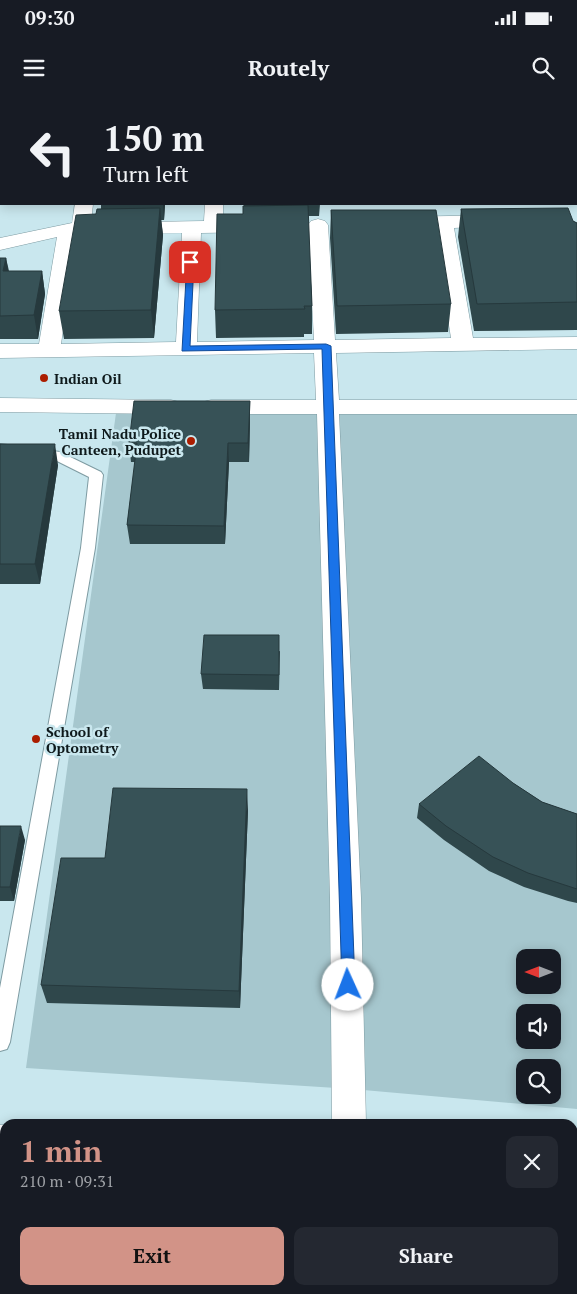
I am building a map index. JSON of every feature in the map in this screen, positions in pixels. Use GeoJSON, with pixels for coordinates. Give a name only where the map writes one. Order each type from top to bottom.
{"type":"FeatureCollection","features":[{"type":"Feature","properties":{"kind":"street"},"geometry":{"type":"LineString","coordinates":[[49,351],[74,229],[84,205]]}},
{"type":"Feature","properties":{"kind":"street"},"geometry":{"type":"LineString","coordinates":[[213,227],[214,205]]}},
{"type":"Feature","properties":{"kind":"street"},"geometry":{"type":"LineString","coordinates":[[393,205],[391,223],[511,221]]}},
{"type":"Feature","properties":{"kind":"street"},"geometry":{"type":"LineString","coordinates":[[443,222],[463,344]]}},
{"type":"Feature","properties":{"kind":"street"},"geometry":{"type":"LineString","coordinates":[[318,225],[326,346],[349,1012],[349,1119]]}},
{"type":"Feature","properties":{"kind":"street"},"geometry":{"type":"LineString","coordinates":[[0,244],[74,229],[271,226]]}},
{"type":"Feature","properties":{"kind":"street"},"geometry":{"type":"LineString","coordinates":[[186,349],[192,227]]}},
{"type":"Feature","properties":{"kind":"street"},"geometry":{"type":"LineString","coordinates":[[0,351],[577,343]]}},
{"type":"Feature","properties":{"kind":"street"},"geometry":{"type":"LineString","coordinates":[[0,405],[53,407],[328,408],[577,407]]}},
{"type":"Feature","properties":{"kind":"lane"},"geometry":{"type":"LineString","coordinates":[[0,449],[60,457],[96,475],[88,548],[0,1042]]}},
{"type":"Feature","properties":{"kind":"shaded area"},"geometry":{"type":"Polygon","coordinates":[[[577,407],[577,1109],[521,1104],[561,1104],[561,1059],[516,1059],[516,1104],[352,1089],[26,1068],[116,413],[577,407]]]}},
{"type":"Feature","properties":{"kind":"building"},"geometry":{"type":"Polygon","coordinates":[[[308,205],[312,306],[304,306],[305,309],[215,310],[217,214],[243,214],[243,206],[308,205]]]}},
{"type":"Feature","properties":{"kind":"building"},"geometry":{"type":"Polygon","coordinates":[[[160,208],[151,310],[59,311],[76,215],[96,214],[97,209],[160,208]]]}},
{"type":"Feature","properties":{"kind":"building"},"geometry":{"type":"Polygon","coordinates":[[[568,208],[573,221],[577,223],[577,302],[477,304],[461,209],[568,208]]]}},
{"type":"Feature","properties":{"kind":"building"},"geometry":{"type":"Polygon","coordinates":[[[331,210],[436,210],[451,304],[337,306],[331,210]]]}},
{"type":"Feature","properties":{"kind":"building"},"geometry":{"type":"Polygon","coordinates":[[[0,258],[6,258],[3,271],[42,271],[34,315],[0,316],[0,258]]]}},
{"type":"Feature","properties":{"kind":"building"},"geometry":{"type":"Polygon","coordinates":[[[134,401],[250,401],[248,443],[228,443],[224,526],[127,525],[137,443],[129,443],[134,401]]]}},
{"type":"Feature","properties":{"kind":"building"},"geometry":{"type":"Polygon","coordinates":[[[0,444],[55,444],[35,564],[0,564],[0,444]]]}},
{"type":"Feature","properties":{"kind":"building"},"geometry":{"type":"Polygon","coordinates":[[[204,635],[279,635],[279,675],[201,674],[204,635]]]}},
{"type":"Feature","properties":{"kind":"building"},"geometry":{"type":"Polygon","coordinates":[[[479,756],[513,783],[542,802],[577,814],[577,889],[528,873],[493,857],[446,826],[419,804],[479,756]]]}},
{"type":"Feature","properties":{"kind":"building"},"geometry":{"type":"Polygon","coordinates":[[[113,788],[247,789],[239,991],[41,985],[61,858],[105,858],[113,788]]]}},
{"type":"Feature","properties":{"kind":"building"},"geometry":{"type":"Polygon","coordinates":[[[0,826],[21,826],[10,887],[0,887],[0,826]]]}},
{"type":"Feature","properties":{"kind":"place","name":"Indian Oil"},"geometry":{"type":"Point","coordinates":[44,378]}},
{"type":"Feature","properties":{"kind":"place","name":"Tamil Nadu Police Canteen, Pudupet"},"geometry":{"type":"Point","coordinates":[191,441]}},
{"type":"Feature","properties":{"kind":"place","name":"School of Optometry"},"geometry":{"type":"Point","coordinates":[36,739]}},
{"type":"Feature","properties":{"kind":"route"},"geometry":{"type":"LineString","coordinates":[[190,262],[186,349],[326,346],[348,985]]}}]}
